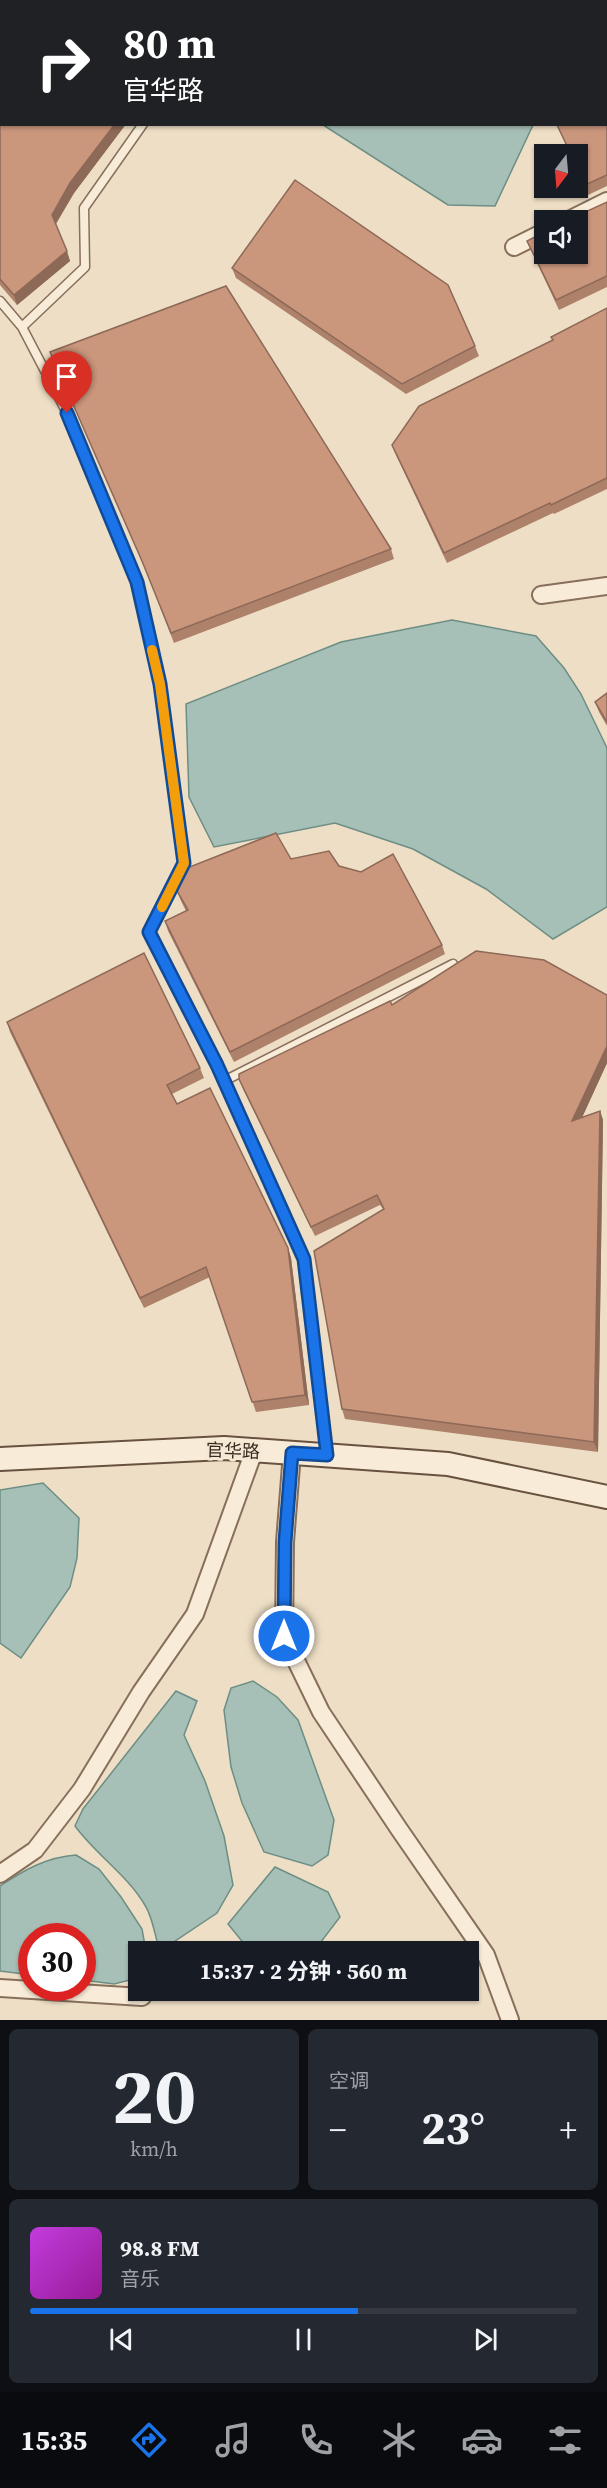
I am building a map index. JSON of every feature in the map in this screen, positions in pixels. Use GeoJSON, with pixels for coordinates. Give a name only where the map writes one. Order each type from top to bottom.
{"type":"FeatureCollection","features":[{"type":"Feature","properties":{"kind":"main road","name":"官华路"},"geometry":{"type":"LineString","coordinates":[[0,1460],[224,1448],[448,1464],[607,1497]]}},
{"type":"Feature","properties":{"kind":"street"},"geometry":{"type":"LineString","coordinates":[[588,210],[607,201]]}},
{"type":"Feature","properties":{"kind":"street"},"geometry":{"type":"LineString","coordinates":[[514,248],[534,237]]}},
{"type":"Feature","properties":{"kind":"street"},"geometry":{"type":"LineString","coordinates":[[541,595],[607,586]]}},
{"type":"Feature","properties":{"kind":"street"},"geometry":{"type":"LineString","coordinates":[[0,1874],[35,1850],[82,1789],[141,1692],[195,1614],[254,1450]]}},
{"type":"Feature","properties":{"kind":"street"},"geometry":{"type":"LineString","coordinates":[[292,1453],[285,1542],[284,1636],[321,1712],[486,1955],[510,2020]]}},
{"type":"Feature","properties":{"kind":"street"},"geometry":{"type":"LineString","coordinates":[[0,1988],[128,1996]]}},
{"type":"Feature","properties":{"kind":"lane"},"geometry":{"type":"LineString","coordinates":[[22,327],[86,267],[84,208],[142,126]]}},
{"type":"Feature","properties":{"kind":"lane"},"geometry":{"type":"LineString","coordinates":[[0,301],[22,327],[67,413],[137,582],[160,684],[184,863],[149,932],[224,1081],[304,1259],[327,1455]]}},
{"type":"Feature","properties":{"kind":"lane"},"geometry":{"type":"LineString","coordinates":[[224,1081],[453,964]]}},
{"type":"Feature","properties":{"kind":"water"},"geometry":{"type":"Polygon","coordinates":[[[325,126],[533,126],[495,206],[448,205],[325,126]]]}},
{"type":"Feature","properties":{"kind":"water"},"geometry":{"type":"Polygon","coordinates":[[[452,620],[536,636],[564,668],[581,694],[607,748],[607,907],[553,939],[486,889],[413,849],[335,823],[214,847],[189,797],[186,704],[341,642],[452,620]]]}},
{"type":"Feature","properties":{"kind":"water"},"geometry":{"type":"Polygon","coordinates":[[[43,1483],[79,1518],[77,1558],[70,1587],[21,1658],[0,1643],[0,1490],[43,1483]]]}},
{"type":"Feature","properties":{"kind":"water"},"geometry":{"type":"Polygon","coordinates":[[[253,1681],[277,1697],[298,1720],[334,1820],[328,1855],[312,1866],[264,1852],[242,1803],[231,1767],[224,1710],[231,1688],[253,1681]]]}},
{"type":"Feature","properties":{"kind":"water"},"geometry":{"type":"Polygon","coordinates":[[[176,1691],[197,1701],[184,1735],[205,1781],[224,1836],[233,1885],[217,1913],[175,1941],[157,1941],[146,1907],[139,1896],[75,1826],[83,1809],[176,1691]]]}},
{"type":"Feature","properties":{"kind":"water"},"geometry":{"type":"Polygon","coordinates":[[[76,1855],[99,1869],[142,1929],[144,1941],[128,1941],[128,1980],[114,1984],[96,1982],[96,1923],[18,1923],[18,1973],[0,1971],[0,1886],[36,1865],[76,1855]]]}},
{"type":"Feature","properties":{"kind":"water"},"geometry":{"type":"Polygon","coordinates":[[[275,1867],[328,1892],[340,1917],[322,1941],[242,1941],[228,1924],[275,1867]]]}},
{"type":"Feature","properties":{"kind":"building"},"geometry":{"type":"Polygon","coordinates":[[[0,126],[113,126],[70,183],[52,215],[67,251],[14,295],[0,279],[0,126]]]}},
{"type":"Feature","properties":{"kind":"building"},"geometry":{"type":"Polygon","coordinates":[[[557,126],[607,126],[607,175],[588,184],[588,144],[566,144],[557,126]]]}},
{"type":"Feature","properties":{"kind":"building"},"geometry":{"type":"Polygon","coordinates":[[[295,180],[448,285],[475,346],[402,384],[232,268],[295,180]]]}},
{"type":"Feature","properties":{"kind":"building"},"geometry":{"type":"Polygon","coordinates":[[[607,202],[607,276],[556,300],[538,264],[588,264],[588,211],[607,202]]]}},
{"type":"Feature","properties":{"kind":"building"},"geometry":{"type":"Polygon","coordinates":[[[534,237],[534,255],[527,241],[534,237]]]}},
{"type":"Feature","properties":{"kind":"building"},"geometry":{"type":"Polygon","coordinates":[[[226,286],[391,549],[171,633],[142,561],[50,352],[226,286]]]}},
{"type":"Feature","properties":{"kind":"building"},"geometry":{"type":"Polygon","coordinates":[[[607,308],[607,478],[444,553],[392,445],[419,406],[553,340],[551,337],[607,308]]]}},
{"type":"Feature","properties":{"kind":"building"},"geometry":{"type":"Polygon","coordinates":[[[607,693],[607,722],[595,702],[607,693]]]}},
{"type":"Feature","properties":{"kind":"building"},"geometry":{"type":"Polygon","coordinates":[[[276,833],[291,859],[329,851],[339,866],[361,872],[393,854],[442,945],[230,1052],[165,921],[188,910],[177,891],[187,868],[276,833]]]}},
{"type":"Feature","properties":{"kind":"building"},"geometry":{"type":"Polygon","coordinates":[[[476,951],[544,960],[607,995],[607,1046],[572,1121],[600,1111],[594,1442],[342,1409],[314,1251],[384,1209],[377,1195],[311,1227],[239,1079],[239,1074],[390,1001],[392,1005],[476,951]]]}},
{"type":"Feature","properties":{"kind":"building"},"geometry":{"type":"Polygon","coordinates":[[[144,953],[200,1068],[167,1085],[177,1104],[210,1088],[288,1248],[305,1395],[252,1402],[206,1267],[140,1298],[7,1022],[144,953]]]}},
{"type":"Feature","properties":{"kind":"slow traffic"},"geometry":{"type":"LineString","coordinates":[[152,650],[160,684],[184,863],[162,907]]}},
{"type":"Feature","properties":{"kind":"route"},"geometry":{"type":"LineString","coordinates":[[67,413],[137,582],[160,684],[184,863],[149,932],[217,1065],[304,1259],[327,1455],[292,1453],[285,1542],[284,1636]]}}]}
